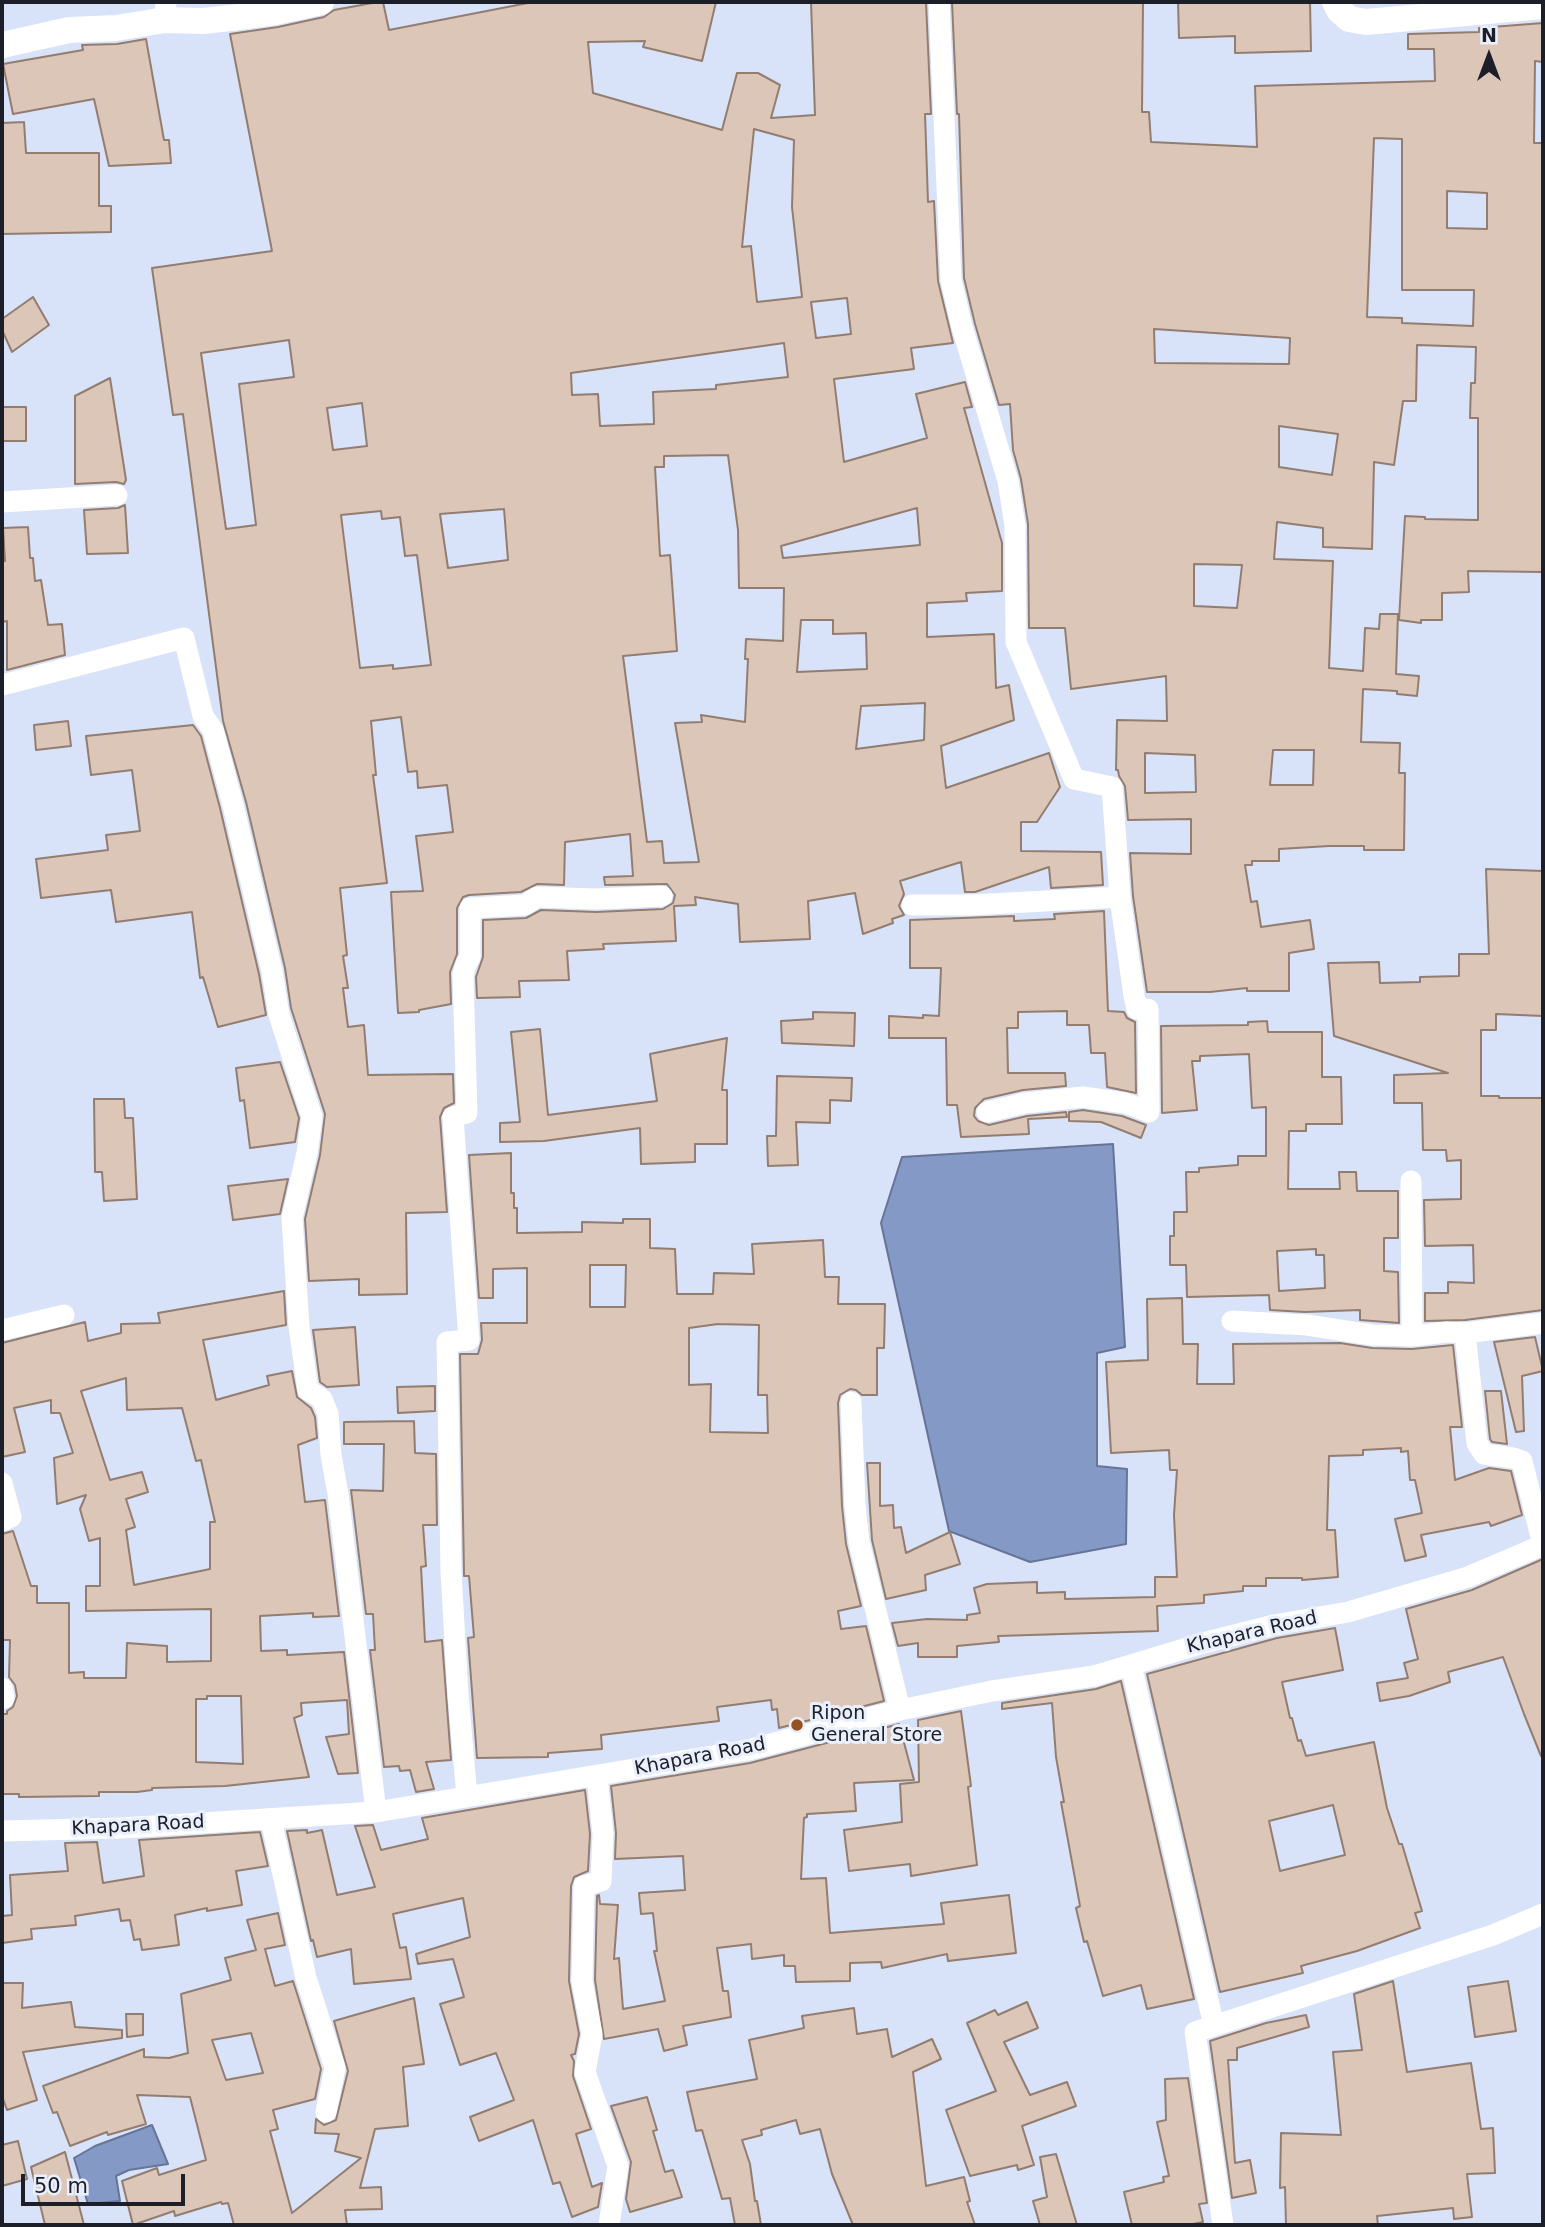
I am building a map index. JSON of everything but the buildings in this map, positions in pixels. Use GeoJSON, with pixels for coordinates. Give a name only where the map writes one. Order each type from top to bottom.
{"type":"FeatureCollection","features":[{"type":"Feature","properties":{"kind":"street"},"geometry":{"type":"LineString","coordinates":[[2,44],[69,30],[116,28],[166,11],[203,21],[275,12],[321,2]]}},
{"type":"Feature","properties":{"kind":"street"},"geometry":{"type":"LineString","coordinates":[[939,2],[951,280],[962,327],[1008,481],[1015,526],[1016,642],[1074,779],[1112,786],[1120,897],[1137,1009],[1149,1009],[1149,1112],[1125,1103],[1083,1097],[1025,1103],[987,1112]]}},
{"type":"Feature","properties":{"kind":"street"},"geometry":{"type":"LineString","coordinates":[[1335,2],[1349,19],[1366,22],[1454,8],[1543,6]]}},
{"type":"Feature","properties":{"kind":"street"},"geometry":{"type":"LineString","coordinates":[[2,502],[117,495]]}},
{"type":"Feature","properties":{"kind":"street"},"geometry":{"type":"LineString","coordinates":[[2,685],[184,638],[203,716],[213,730],[233,805],[272,971],[279,1015],[312,1117],[292,1218],[299,1327],[308,1390],[322,1399],[328,1414],[376,1812]]}},
{"type":"Feature","properties":{"kind":"street"},"geometry":{"type":"LineString","coordinates":[[467,1797],[451,1572],[447,1342],[470,1340],[453,1117],[467,1113],[463,975],[470,957],[470,908],[525,905],[537,897],[595,899],[662,896]]}},
{"type":"Feature","properties":{"kind":"street"},"geometry":{"type":"LineString","coordinates":[[912,905],[983,905],[1120,897]]}},
{"type":"Feature","properties":{"kind":"street"},"geometry":{"type":"LineString","coordinates":[[1412,1181],[1412,1336]]}},
{"type":"Feature","properties":{"kind":"street"},"geometry":{"type":"LineString","coordinates":[[2,1330],[12,1325],[64,1315]]}},
{"type":"Feature","properties":{"kind":"street"},"geometry":{"type":"LineString","coordinates":[[1232,1321],[1307,1325],[1372,1335],[1412,1336],[1465,1333],[1543,1323]]}},
{"type":"Feature","properties":{"kind":"street"},"geometry":{"type":"LineString","coordinates":[[1465,1333],[1477,1443],[1484,1454],[1522,1461],[1542,1549]]}},
{"type":"Feature","properties":{"kind":"street"},"geometry":{"type":"LineString","coordinates":[[851,1402],[859,1542],[900,1710]]}},
{"type":"Feature","properties":{"kind":"street"},"geometry":{"type":"LineString","coordinates":[[2,1483],[11,1517],[2,1521]]}},
{"type":"Feature","properties":{"kind":"street","name":"Khapara Road"},"geometry":{"type":"LineString","coordinates":[[2,1831],[271,1820],[376,1812],[748,1750],[900,1710],[992,1691],[1094,1676],[1274,1625],[1348,1612],[1468,1577],[1542,1549]]}},
{"type":"Feature","properties":{"kind":"street"},"geometry":{"type":"LineString","coordinates":[[1131,1665],[1214,2026]]}},
{"type":"Feature","properties":{"kind":"street"},"geometry":{"type":"LineString","coordinates":[[597,1776],[603,1834],[601,1881],[584,1886],[582,1981],[592,2034],[584,2072],[618,2166],[609,2225]]}},
{"type":"Feature","properties":{"kind":"street"},"geometry":{"type":"LineString","coordinates":[[271,1820],[306,1978],[335,2068],[326,2112]]}},
{"type":"Feature","properties":{"kind":"street"},"geometry":{"type":"LineString","coordinates":[[1223,2225],[1195,2032],[1493,1935],[1543,1914]]}},
{"type":"Feature","properties":{"kind":"water"},"geometry":{"type":"Polygon","coordinates":[[[1113,1144],[1125,1347],[1097,1353],[1097,1466],[1127,1469],[1126,1544],[1030,1562],[949,1531],[881,1223],[902,1157],[1113,1144]]]}},
{"type":"Feature","properties":{"kind":"water"},"geometry":{"type":"Polygon","coordinates":[[[152,2125],[168,2164],[129,2170],[116,2176],[120,2201],[88,2204],[74,2158],[95,2146],[152,2125]]]}},
{"type":"Feature","properties":{"kind":"place","name":"Ripon General Store"},"geometry":{"type":"Point","coordinates":[797,1725]}}]}
